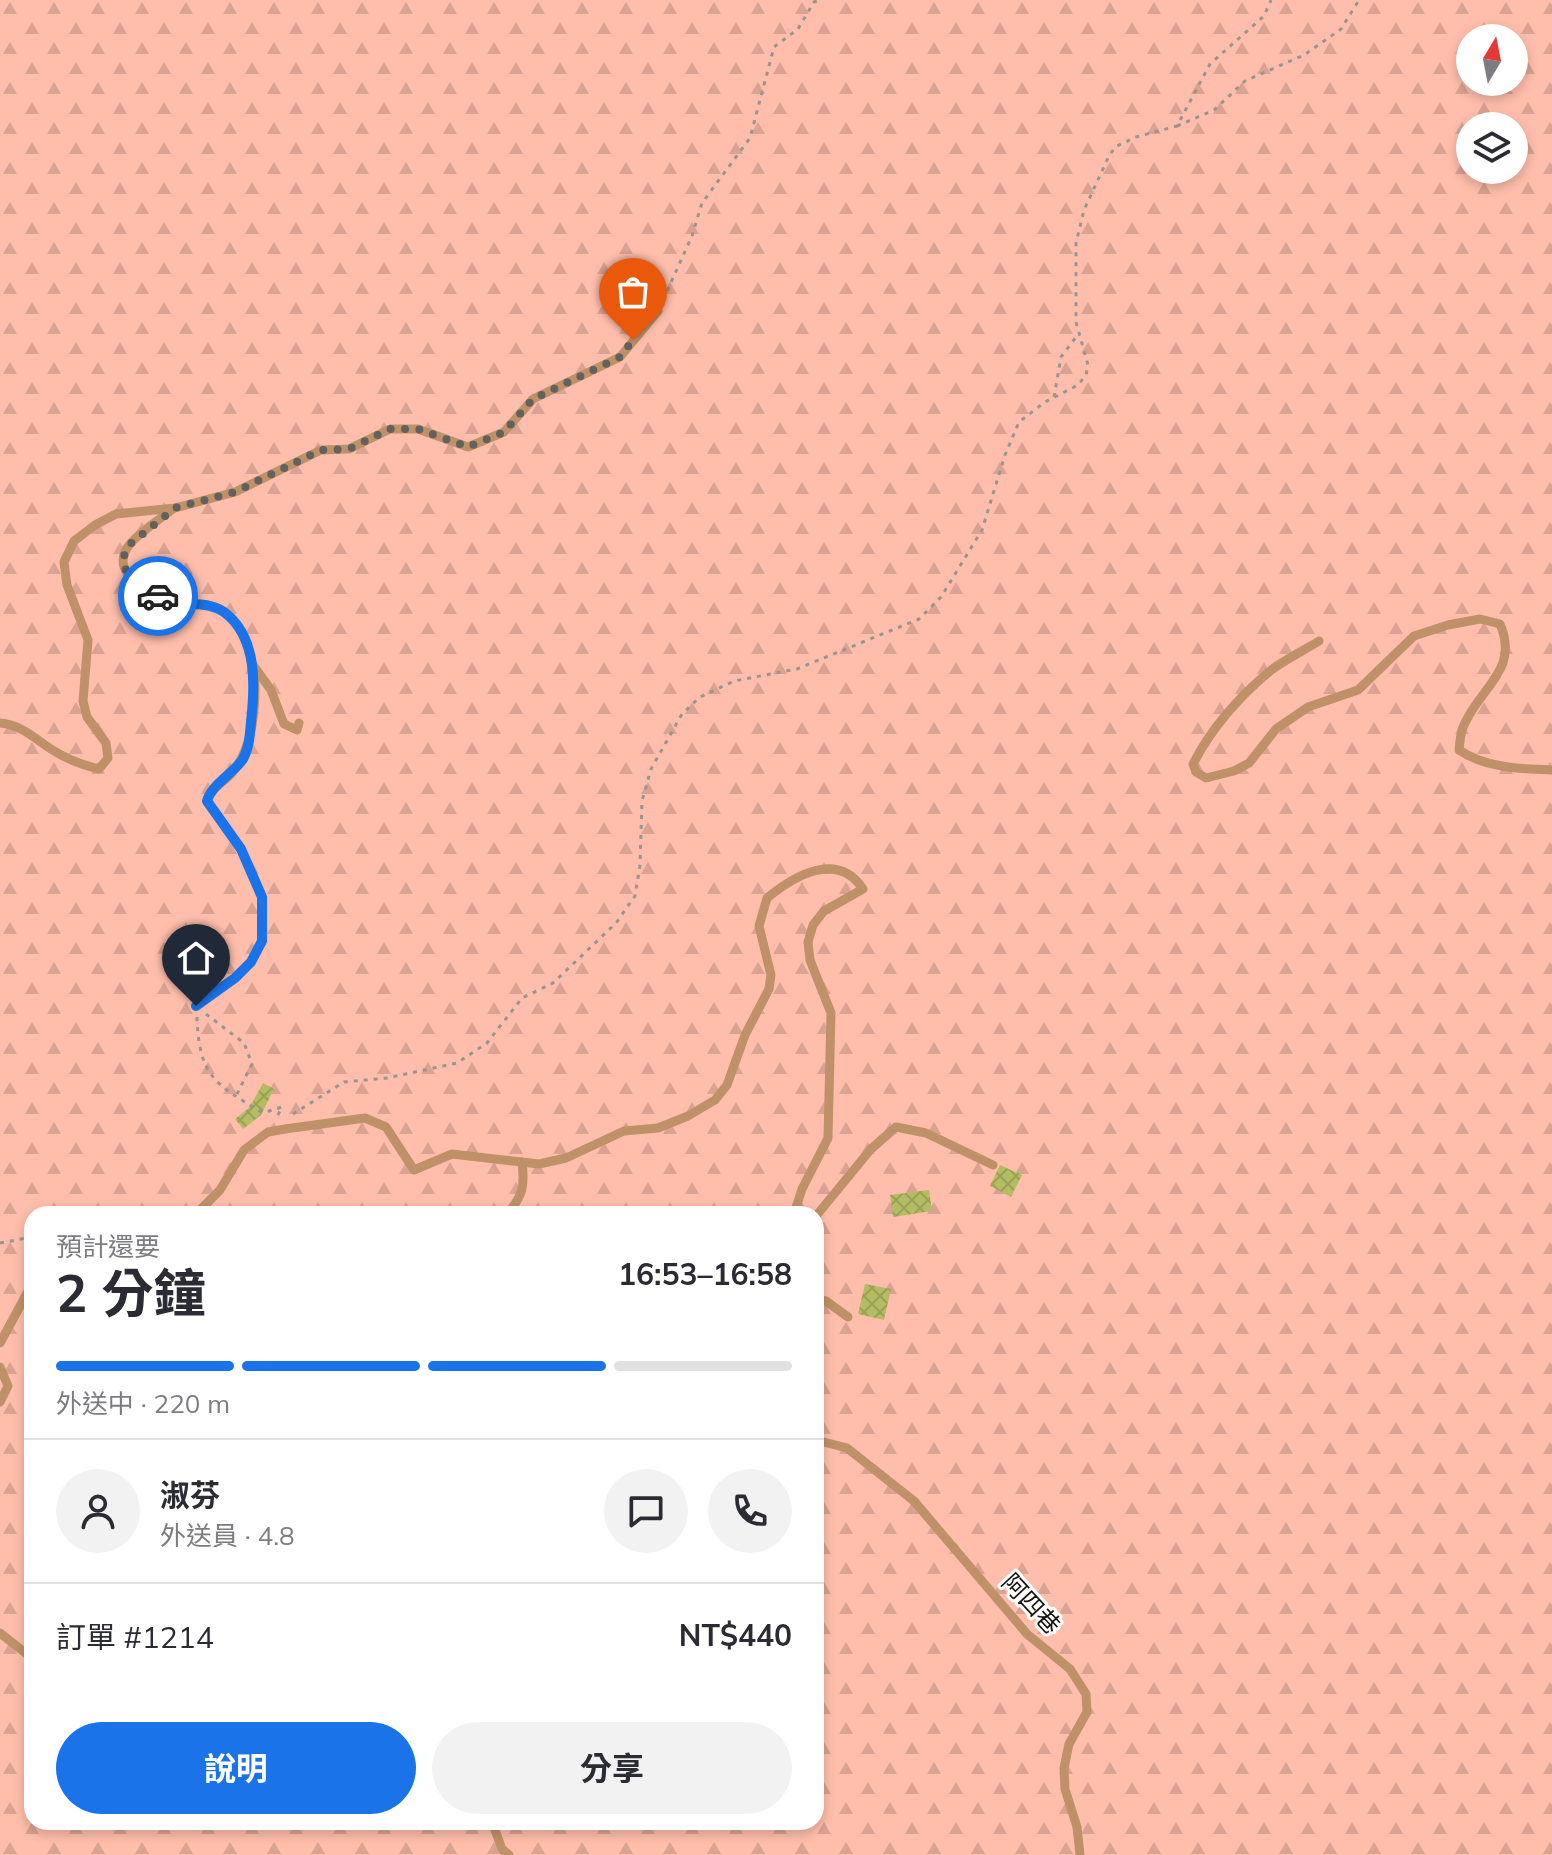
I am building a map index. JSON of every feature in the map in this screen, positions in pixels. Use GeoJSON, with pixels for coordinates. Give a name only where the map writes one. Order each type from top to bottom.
{"type":"FeatureCollection","features":[{"type":"Feature","properties":{"kind":"lane"},"geometry":{"type":"LineString","coordinates":[[0,723],[29,732],[48,748],[84,766],[99,769],[108,758],[106,743],[87,717],[83,701],[88,640],[67,585],[64,562],[74,541],[95,525],[116,514],[175,508],[235,492],[321,450],[349,449],[390,429],[418,429],[468,447],[504,432],[533,399],[620,357],[658,311]]}},
{"type":"Feature","properties":{"kind":"lane"},"geometry":{"type":"LineString","coordinates":[[175,508],[129,545],[124,556],[126,572],[136,584],[154,595],[221,610],[243,635],[255,686],[249,744],[244,757],[208,795],[207,801],[241,849],[262,897],[262,941],[251,962],[235,978],[196,1006]]}},
{"type":"Feature","properties":{"kind":"lane"},"geometry":{"type":"LineString","coordinates":[[1319,641],[1272,670],[1242,698],[1199,752],[1193,764],[1196,772],[1206,778],[1234,771],[1249,763],[1276,729],[1327,699],[1358,690],[1414,636],[1480,619],[1500,624],[1506,639],[1507,656],[1462,727],[1459,750],[1474,760],[1523,769],[1552,770]]}},
{"type":"Feature","properties":{"kind":"lane"},"geometry":{"type":"LineString","coordinates":[[251,662],[271,690],[284,724],[297,730],[299,723]]}},
{"type":"Feature","properties":{"kind":"lane"},"geometry":{"type":"LineString","coordinates":[[204,1206],[220,1190],[244,1150],[271,1132],[365,1118],[386,1127],[414,1170],[452,1154],[539,1164],[566,1158],[624,1131],[658,1128],[688,1116],[715,1100],[727,1085],[745,1035],[769,989],[771,975],[759,926],[767,898],[802,873],[837,870],[857,879],[863,889],[824,911],[813,925],[808,942],[810,960],[831,1013],[828,1138],[797,1206]]}},
{"type":"Feature","properties":{"kind":"lane"},"geometry":{"type":"LineString","coordinates":[[824,1206],[871,1149],[896,1127],[926,1133],[993,1165]]}},
{"type":"Feature","properties":{"kind":"lane"},"geometry":{"type":"LineString","coordinates":[[512,1206],[525,1184],[522,1162]]}},
{"type":"Feature","properties":{"kind":"lane"},"geometry":{"type":"LineString","coordinates":[[0,1343],[24,1299]]}},
{"type":"Feature","properties":{"kind":"lane"},"geometry":{"type":"LineString","coordinates":[[824,1301],[848,1317]]}},
{"type":"Feature","properties":{"kind":"lane"},"geometry":{"type":"LineString","coordinates":[[0,1367],[8,1386],[0,1402]]}},
{"type":"Feature","properties":{"kind":"lane","name":"阿四巷"},"geometry":{"type":"LineString","coordinates":[[824,1442],[847,1448],[914,1501],[1027,1634],[1070,1669],[1086,1694],[1087,1712],[1069,1744],[1064,1768],[1065,1789],[1077,1827],[1080,1855]]}},
{"type":"Feature","properties":{"kind":"lane"},"geometry":{"type":"LineString","coordinates":[[0,1633],[24,1652]]}},
{"type":"Feature","properties":{"kind":"lane"},"geometry":{"type":"LineString","coordinates":[[495,1830],[502,1849],[509,1855]]}},
{"type":"Feature","properties":{"kind":"path"},"geometry":{"type":"LineString","coordinates":[[658,311],[692,236],[702,203],[750,138],[774,47],[798,29],[814,2],[820,0]]}},
{"type":"Feature","properties":{"kind":"path"},"geometry":{"type":"LineString","coordinates":[[1177,126],[1210,64],[1264,16],[1271,0]]}},
{"type":"Feature","properties":{"kind":"path"},"geometry":{"type":"LineString","coordinates":[[295,1112],[344,1082],[387,1078],[457,1063],[487,1043],[522,998],[553,983],[588,946],[616,923],[635,896],[640,865],[642,801],[651,769],[682,714],[700,697],[734,681],[797,669],[919,619],[941,597],[982,530],[1005,455],[1019,422],[1054,397],[1078,385],[1086,375],[1088,365],[1079,333],[1074,289],[1076,243],[1084,210],[1115,147],[1214,110],[1245,81],[1304,55],[1341,29],[1359,0]]}},
{"type":"Feature","properties":{"kind":"path"},"geometry":{"type":"LineString","coordinates":[[1054,397],[1061,357],[1079,333]]}},
{"type":"Feature","properties":{"kind":"path"},"geometry":{"type":"LineString","coordinates":[[196,1006],[244,1043],[252,1064],[235,1098]]}},
{"type":"Feature","properties":{"kind":"path"},"geometry":{"type":"LineString","coordinates":[[196,1006],[198,1044],[212,1079],[235,1098],[263,1113],[282,1107],[271,1132]]}},
{"type":"Feature","properties":{"kind":"path"},"geometry":{"type":"LineString","coordinates":[[0,1243],[24,1239]]}},
{"type":"Feature","properties":{"kind":"green space"},"geometry":{"type":"Polygon","coordinates":[[[0,0],[1552,0],[1552,1855],[0,1855],[0,0]]]}},
{"type":"Feature","properties":{"kind":"building"},"geometry":{"type":"Polygon","coordinates":[[[263,1083],[274,1089],[261,1115],[243,1129],[235,1119],[250,1107],[263,1083]]]}},
{"type":"Feature","properties":{"kind":"building"},"geometry":{"type":"Polygon","coordinates":[[[1000,1165],[1022,1175],[1011,1197],[990,1186],[1000,1165]]]}},
{"type":"Feature","properties":{"kind":"building"},"geometry":{"type":"Polygon","coordinates":[[[929,1190],[932,1211],[893,1217],[890,1195],[929,1190]]]}},
{"type":"Feature","properties":{"kind":"building"},"geometry":{"type":"Polygon","coordinates":[[[865,1284],[891,1289],[884,1320],[858,1314],[865,1284]]]}},
{"type":"Feature","properties":{"kind":"way so far"},"geometry":{"type":"LineString","coordinates":[[158,596],[136,584],[126,572],[124,556],[129,545],[175,508],[235,492],[321,450],[349,449],[390,429],[418,429],[468,447],[504,432],[533,399],[620,357],[633,340]]}},
{"type":"Feature","properties":{"kind":"route"},"geometry":{"type":"LineString","coordinates":[[158,596],[183,603],[203,604],[221,610],[230,617],[243,635],[255,686],[249,744],[244,757],[208,795],[207,801],[241,849],[262,897],[262,941],[251,962],[235,978],[196,1006]]}}]}
